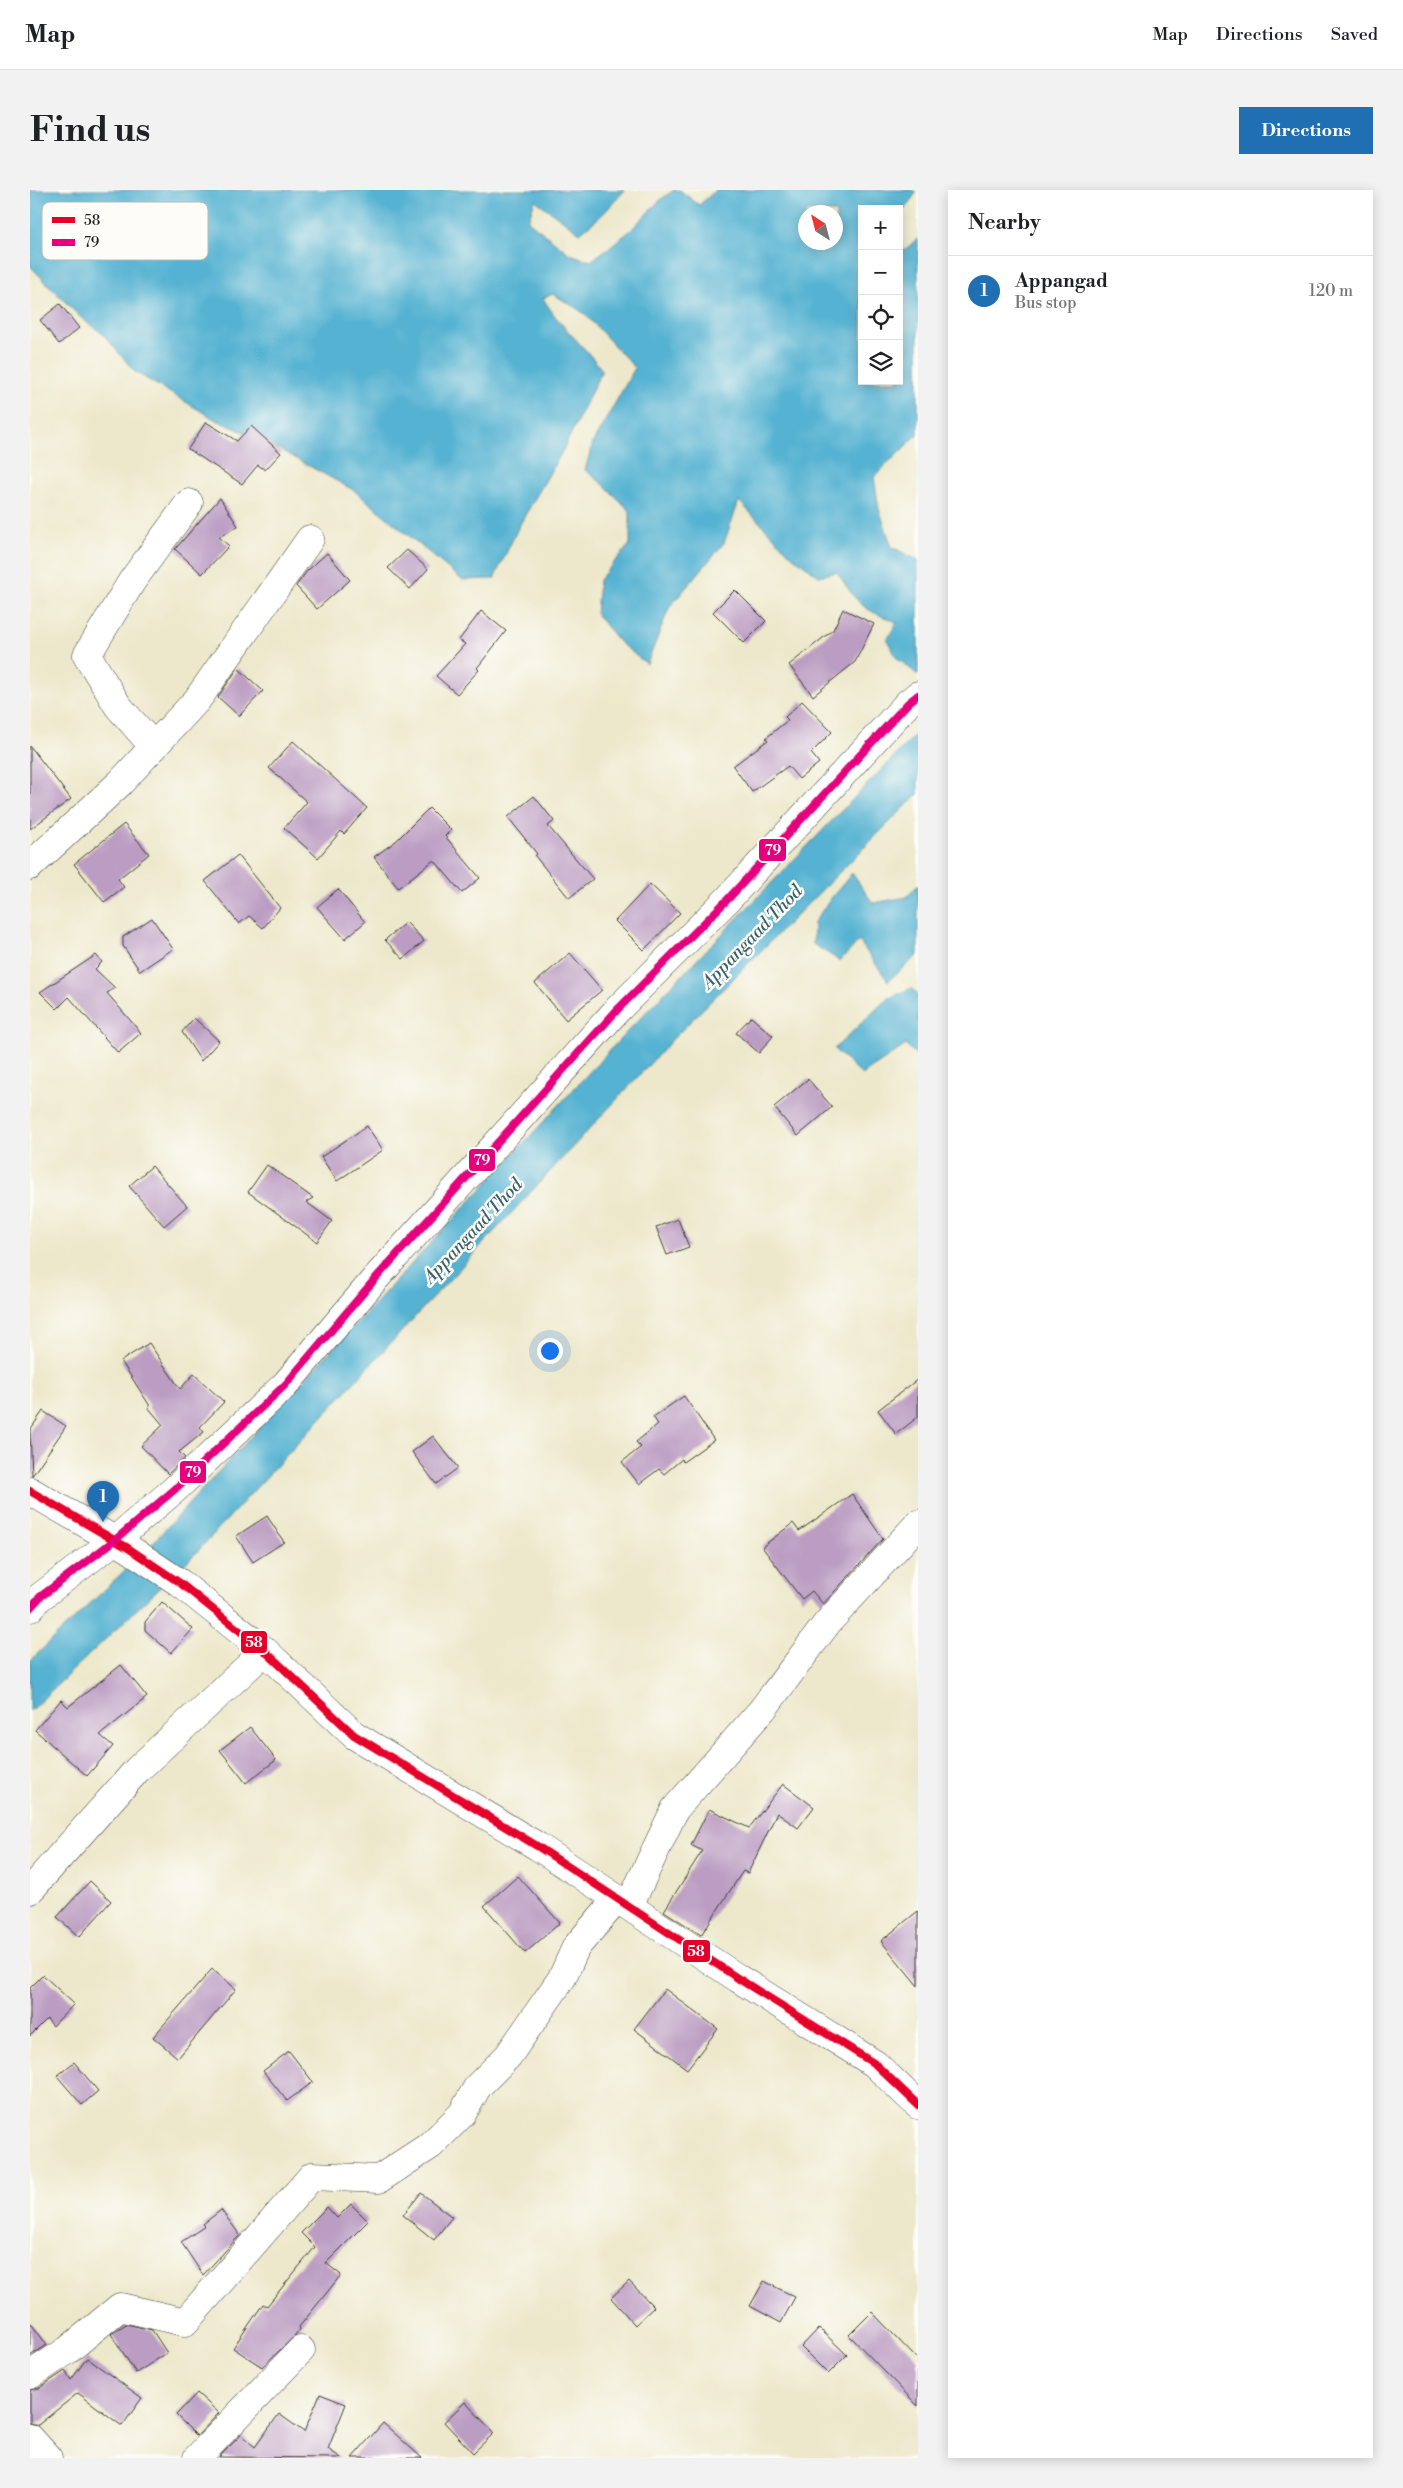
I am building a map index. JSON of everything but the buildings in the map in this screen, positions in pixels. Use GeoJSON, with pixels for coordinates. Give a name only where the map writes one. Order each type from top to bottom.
{"type":"FeatureCollection","features":[{"type":"Feature","properties":{"kind":"street"},"geometry":{"type":"LineString","coordinates":[[154,747],[118,706],[87,655],[132,581],[189,503]]}},
{"type":"Feature","properties":{"kind":"street"},"geometry":{"type":"LineString","coordinates":[[30,866],[120,784],[197,700],[310,539]]}},
{"type":"Feature","properties":{"kind":"street"},"geometry":{"type":"LineString","coordinates":[[30,1608],[40,1597],[121,1544],[174,1490],[285,1385],[375,1279],[618,1009],[728,898],[908,702],[918,695]]}},
{"type":"Feature","properties":{"kind":"street"},"geometry":{"type":"LineString","coordinates":[[30,1491],[121,1544],[180,1583],[265,1651],[354,1735],[537,1846],[739,1979],[875,2064],[918,2105]]}},
{"type":"Feature","properties":{"kind":"street"},"geometry":{"type":"LineString","coordinates":[[30,2375],[68,2350],[120,2307],[185,2322],[312,2176],[379,2179],[431,2145],[462,2114],[478,2086],[508,2056],[562,1978],[576,1947],[623,1903],[675,1809],[762,1710],[828,1622],[918,1524]]}},
{"type":"Feature","properties":{"kind":"street"},"geometry":{"type":"LineString","coordinates":[[30,1890],[137,1770],[265,1651]]}},
{"type":"Feature","properties":{"kind":"street"},"geometry":{"type":"LineString","coordinates":[[196,2458],[301,2350]]}},
{"type":"Feature","properties":{"kind":"street"},"geometry":{"type":"LineString","coordinates":[[30,2438],[48,2458]]}},
{"type":"Feature","properties":{"kind":"water"},"geometry":{"type":"Polygon","coordinates":[[[30,190],[625,190],[603,214],[580,233],[535,200],[528,221],[570,254],[591,261],[630,231],[660,200],[674,190],[680,190],[699,205],[716,190],[913,190],[916,193],[903,211],[903,205],[858,205],[858,385],[903,385],[903,251],[918,238],[918,434],[874,477],[879,509],[892,547],[918,560],[918,675],[897,658],[887,640],[897,622],[875,613],[861,604],[837,572],[819,576],[792,556],[739,501],[724,543],[669,608],[647,664],[620,643],[596,614],[599,580],[630,544],[630,511],[603,484],[585,470],[593,442],[635,368],[584,313],[553,294],[543,298],[549,308],[602,370],[563,450],[519,526],[494,579],[462,580],[355,491],[260,439],[216,420],[135,372],[103,334],[80,317],[30,266],[30,190]]]}},
{"type":"Feature","properties":{"kind":"water","name":"Appangaad Thod"},"geometry":{"type":"Polygon","coordinates":[[[918,732],[918,794],[672,1040],[194,1555],[30,1711],[30,1661],[145,1551],[623,1036],[918,732]]]}},
{"type":"Feature","properties":{"kind":"water"},"geometry":{"type":"Polygon","coordinates":[[[852,873],[873,903],[907,897],[918,885],[918,955],[888,981],[859,941],[840,961],[813,944],[814,922],[852,873]]]}},
{"type":"Feature","properties":{"kind":"water"},"geometry":{"type":"Polygon","coordinates":[[[912,988],[918,995],[918,1057],[906,1045],[862,1075],[834,1049],[887,999],[912,988]]]}},
{"type":"Feature","properties":{"kind":"transit line","name":"79"},"geometry":{"type":"LineString","coordinates":[[30,1608],[40,1597],[115,1540],[174,1490],[285,1385],[375,1279],[618,1009],[728,899],[908,703],[918,695]]}},
{"type":"Feature","properties":{"kind":"transit line","name":"58"},"geometry":{"type":"LineString","coordinates":[[30,1491],[128,1548],[180,1583],[265,1651],[354,1735],[537,1846],[739,1979],[875,2064],[918,2105]]}},
{"type":"Feature","properties":{"kind":"place","name":"Appangad"},"geometry":{"type":"Point","coordinates":[103,1522]}}]}
